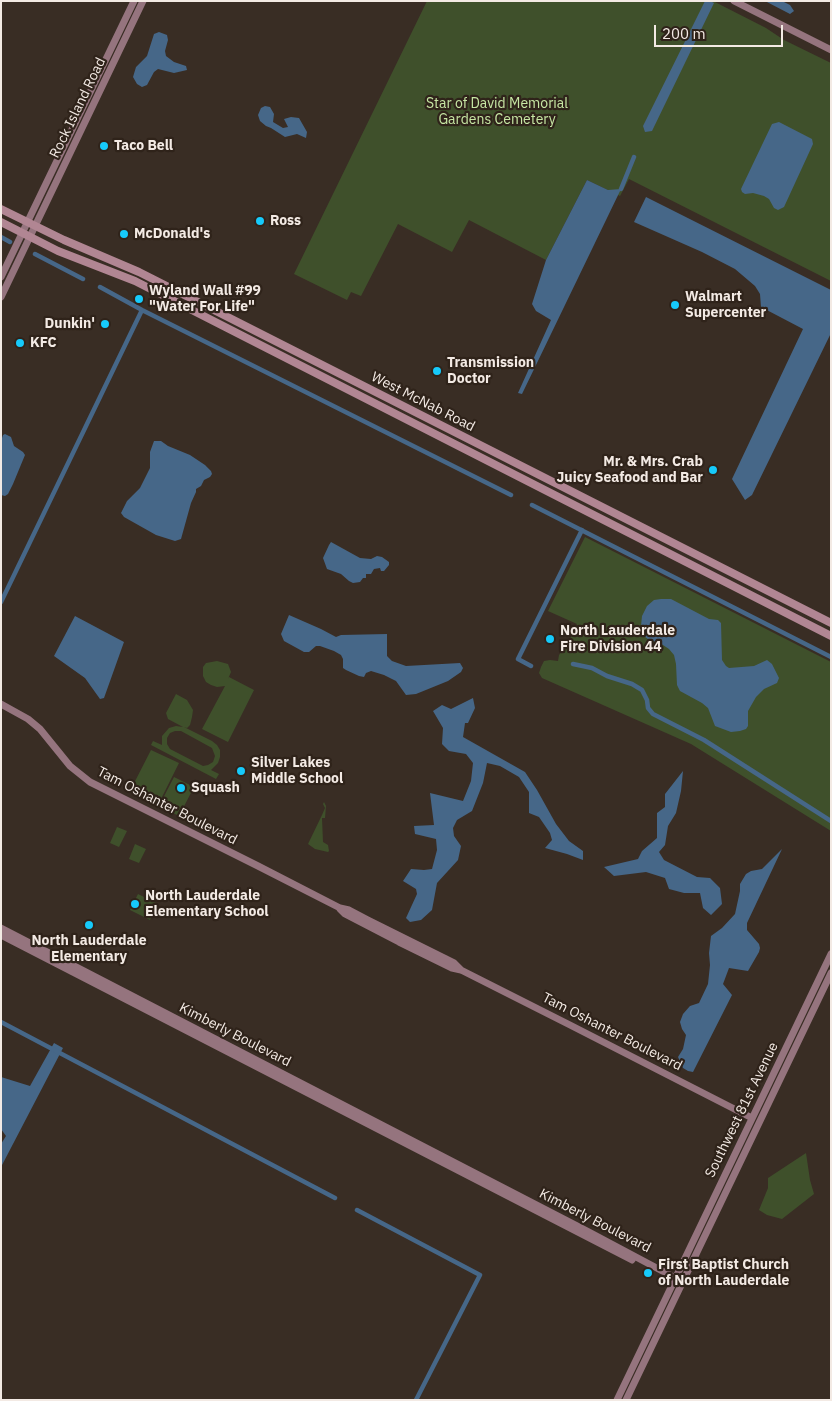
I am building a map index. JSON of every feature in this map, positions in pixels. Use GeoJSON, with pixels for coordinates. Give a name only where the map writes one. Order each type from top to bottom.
{"type":"FeatureCollection","features":[{"type":"Feature","properties":{"kind":"main road","name":"West McNab Road"},"geometry":{"type":"LineString","coordinates":[[1,209],[64,240],[139,272],[831,623]]}},
{"type":"Feature","properties":{"kind":"main road","name":"West McNab Road"},"geometry":{"type":"LineString","coordinates":[[1,222],[58,252],[135,281],[831,636]]}},
{"type":"Feature","properties":{"kind":"main road"},"geometry":{"type":"LineString","coordinates":[[606,521],[615,521],[642,534],[654,534]]}},
{"type":"Feature","properties":{"kind":"street","name":"Rock Island Road"},"geometry":{"type":"LineString","coordinates":[[1,277],[134,1]]}},
{"type":"Feature","properties":{"kind":"street","name":"Rock Island Road"},"geometry":{"type":"LineString","coordinates":[[1,297],[143,1]]}},
{"type":"Feature","properties":{"kind":"street"},"geometry":{"type":"LineString","coordinates":[[734,1],[831,50]]}},
{"type":"Feature","properties":{"kind":"street","name":"Tam Oshanter Boulevard"},"geometry":{"type":"LineString","coordinates":[[1,704],[40,728],[70,766],[90,782],[340,908],[346,914],[452,968],[461,970],[752,1118]]}},
{"type":"Feature","properties":{"kind":"street","name":"Kimberly Boulevard"},"geometry":{"type":"LineString","coordinates":[[1,928],[154,1007],[323,1098]]}},
{"type":"Feature","properties":{"kind":"street","name":"Kimberly Boulevard"},"geometry":{"type":"LineString","coordinates":[[1,935],[683,1282]]}},
{"type":"Feature","properties":{"kind":"street","name":"Southwest 81st Avenue"},"geometry":{"type":"LineString","coordinates":[[617,1400],[831,954]]}},
{"type":"Feature","properties":{"kind":"street","name":"Southwest 81st Avenue"},"geometry":{"type":"LineString","coordinates":[[626,1400],[831,974]]}},
{"type":"Feature","properties":{"kind":"street"},"geometry":{"type":"LineString","coordinates":[[123,998],[128,998],[147,1008],[154,1007]]}},
{"type":"Feature","properties":{"kind":"green space","name":"Star of David Memorial Gardens Cemetery"},"geometry":{"type":"Polygon","coordinates":[[[427,1],[713,1],[766,28],[784,40],[831,63],[831,281],[629,179],[620,196],[587,180],[546,260],[469,220],[452,252],[398,224],[361,296],[351,292],[347,300],[294,274],[427,1]]]}},
{"type":"Feature","properties":{"kind":"green space"},"geometry":{"type":"Polygon","coordinates":[[[585,537],[831,662],[831,831],[691,744],[542,678],[539,673],[544,661],[558,661],[559,655],[567,645],[577,624],[548,611],[585,537]]]}},
{"type":"Feature","properties":{"kind":"green space"},"geometry":{"type":"Polygon","coordinates":[[[217,661],[228,664],[231,672],[228,679],[229,677],[254,690],[228,742],[202,729],[225,686],[217,687],[211,685],[206,682],[203,676],[203,667],[206,663],[217,661]]]}},
{"type":"Feature","properties":{"kind":"green space"},"geometry":{"type":"Polygon","coordinates":[[[176,694],[187,700],[193,710],[190,725],[187,728],[184,727],[212,741],[220,750],[218,763],[211,770],[219,774],[216,779],[151,745],[153,741],[162,745],[162,736],[169,728],[183,727],[168,719],[166,713],[176,694]],[[181,731],[170,733],[167,738],[167,744],[170,749],[203,766],[213,762],[215,756],[212,748],[181,731]]]}},
{"type":"Feature","properties":{"kind":"green space"},"geometry":{"type":"Polygon","coordinates":[[[151,750],[179,763],[158,805],[130,791],[151,750]]]}},
{"type":"Feature","properties":{"kind":"green space"},"geometry":{"type":"Polygon","coordinates":[[[174,777],[194,787],[179,816],[159,806],[174,777]]]}},
{"type":"Feature","properties":{"kind":"green space"},"geometry":{"type":"Polygon","coordinates":[[[324,802],[326,806],[325,818],[322,818],[323,842],[328,845],[328,852],[315,849],[308,844],[325,808],[324,802]]]}},
{"type":"Feature","properties":{"kind":"green space"},"geometry":{"type":"Polygon","coordinates":[[[117,827],[127,831],[119,847],[110,843],[117,827]]]}},
{"type":"Feature","properties":{"kind":"green space"},"geometry":{"type":"Polygon","coordinates":[[[135,844],[146,849],[139,863],[129,859],[135,844]]]}},
{"type":"Feature","properties":{"kind":"green space"},"geometry":{"type":"Polygon","coordinates":[[[138,894],[158,904],[150,920],[130,910],[138,894]]]}},
{"type":"Feature","properties":{"kind":"green space"},"geometry":{"type":"Polygon","coordinates":[[[806,1153],[814,1194],[782,1219],[767,1215],[759,1210],[768,1188],[768,1178],[806,1153]]]}},
{"type":"Feature","properties":{"kind":"water"},"geometry":{"type":"Polygon","coordinates":[[[705,1],[714,3],[652,131],[645,132],[643,126],[705,1]]]}},
{"type":"Feature","properties":{"kind":"water"},"geometry":{"type":"Polygon","coordinates":[[[765,1],[782,1],[790,5],[794,11],[790,14],[765,1]]]}},
{"type":"Feature","properties":{"kind":"water"},"geometry":{"type":"Polygon","coordinates":[[[159,32],[167,35],[166,56],[174,62],[186,66],[187,70],[174,73],[158,69],[154,72],[147,85],[142,87],[137,84],[133,77],[136,67],[147,56],[154,34],[159,32]]]}},
{"type":"Feature","properties":{"kind":"water"},"geometry":{"type":"Polygon","coordinates":[[[265,106],[270,107],[274,114],[273,122],[283,128],[288,127],[284,119],[291,117],[299,118],[307,132],[306,138],[297,134],[285,137],[266,126],[260,121],[258,115],[261,108],[265,106]]]}},
{"type":"Feature","properties":{"kind":"water"},"geometry":{"type":"Polygon","coordinates":[[[779,122],[812,139],[813,144],[784,207],[778,210],[764,196],[753,193],[745,194],[741,189],[772,124],[779,122]]]}},
{"type":"Feature","properties":{"kind":"water"},"geometry":{"type":"Polygon","coordinates":[[[587,180],[608,190],[621,189],[522,394],[518,393],[551,320],[536,311],[532,304],[546,260],[587,180]]]}},
{"type":"Feature","properties":{"kind":"water"},"geometry":{"type":"Polygon","coordinates":[[[646,197],[831,290],[831,333],[752,495],[745,500],[732,479],[803,329],[761,307],[760,294],[755,286],[735,269],[634,222],[646,197]]]}},
{"type":"Feature","properties":{"kind":"water"},"geometry":{"type":"Polygon","coordinates":[[[5,434],[11,437],[14,446],[25,455],[13,484],[5,496],[1,495],[1,441],[5,434]]]}},
{"type":"Feature","properties":{"kind":"water"},"geometry":{"type":"Polygon","coordinates":[[[154,441],[161,441],[190,455],[205,465],[212,474],[196,489],[181,539],[175,541],[156,535],[124,517],[121,513],[127,501],[140,488],[150,468],[150,452],[154,441]]]}},
{"type":"Feature","properties":{"kind":"water"},"geometry":{"type":"Polygon","coordinates":[[[331,542],[360,558],[382,557],[389,562],[389,565],[384,571],[381,571],[380,568],[374,569],[371,574],[366,574],[366,578],[363,578],[360,582],[353,583],[341,574],[327,569],[323,558],[331,542]]]}},
{"type":"Feature","properties":{"kind":"water"},"geometry":{"type":"Polygon","coordinates":[[[671,599],[709,619],[718,620],[721,623],[722,660],[729,668],[754,666],[767,660],[772,664],[779,678],[777,683],[764,689],[756,697],[748,711],[748,726],[746,729],[731,732],[715,726],[708,708],[680,691],[677,685],[674,655],[660,643],[649,640],[644,636],[641,626],[642,616],[647,606],[654,600],[671,599]]]}},
{"type":"Feature","properties":{"kind":"water"},"geometry":{"type":"Polygon","coordinates":[[[289,615],[336,637],[341,635],[387,634],[387,656],[392,661],[406,666],[460,663],[463,668],[461,672],[448,681],[416,694],[406,695],[396,681],[384,675],[371,671],[366,673],[364,677],[346,670],[343,668],[341,655],[334,651],[316,646],[309,652],[304,652],[284,641],[281,634],[289,615]]]}},
{"type":"Feature","properties":{"kind":"water"},"geometry":{"type":"Polygon","coordinates":[[[75,616],[124,642],[104,698],[100,699],[85,678],[54,656],[75,616]]]}},
{"type":"Feature","properties":{"kind":"water"},"geometry":{"type":"Polygon","coordinates":[[[473,698],[475,708],[468,723],[465,723],[463,737],[525,772],[556,824],[569,841],[583,851],[583,860],[545,848],[552,840],[550,833],[539,817],[529,813],[529,792],[519,777],[500,766],[487,763],[483,783],[472,811],[457,820],[453,828],[454,836],[461,846],[458,860],[437,883],[432,910],[421,920],[410,922],[406,918],[417,894],[416,889],[403,881],[411,869],[432,869],[437,850],[436,839],[415,834],[414,826],[434,825],[430,793],[463,801],[471,781],[473,763],[466,754],[449,751],[442,744],[443,728],[433,711],[442,705],[451,709],[473,698]]]}},
{"type":"Feature","properties":{"kind":"water"},"geometry":{"type":"Polygon","coordinates":[[[683,771],[676,813],[668,826],[665,845],[659,852],[664,860],[697,877],[710,878],[720,888],[722,904],[711,915],[703,908],[700,893],[684,893],[669,889],[665,878],[646,872],[614,876],[604,867],[638,859],[642,851],[657,838],[657,813],[665,807],[665,794],[683,771]]]}},
{"type":"Feature","properties":{"kind":"water"},"geometry":{"type":"Polygon","coordinates":[[[782,849],[747,923],[747,930],[759,944],[759,952],[748,971],[729,968],[723,984],[732,995],[693,1072],[688,1071],[683,1068],[678,1057],[683,1049],[686,1035],[680,1022],[683,1014],[690,1006],[699,1003],[708,984],[711,936],[722,928],[735,914],[740,884],[746,874],[762,869],[782,849]]]}},
{"type":"Feature","properties":{"kind":"water"},"geometry":{"type":"Polygon","coordinates":[[[54,1043],[63,1048],[1,1167],[1,1144],[6,1136],[1,1129],[1,1077],[30,1086],[54,1043]]]}},
{"type":"Feature","properties":{"kind":"waterway"},"geometry":{"type":"LineString","coordinates":[[621,189],[634,157]]}},
{"type":"Feature","properties":{"kind":"waterway"},"geometry":{"type":"LineString","coordinates":[[1,237],[10,242]]}},
{"type":"Feature","properties":{"kind":"waterway"},"geometry":{"type":"LineString","coordinates":[[35,254],[83,279]]}},
{"type":"Feature","properties":{"kind":"waterway"},"geometry":{"type":"LineString","coordinates":[[100,287],[142,310],[511,495]]}},
{"type":"Feature","properties":{"kind":"waterway"},"geometry":{"type":"LineString","coordinates":[[1,602],[142,310]]}},
{"type":"Feature","properties":{"kind":"waterway"},"geometry":{"type":"LineString","coordinates":[[532,505],[831,657]]}},
{"type":"Feature","properties":{"kind":"waterway"},"geometry":{"type":"LineString","coordinates":[[531,666],[518,659],[582,530]]}},
{"type":"Feature","properties":{"kind":"waterway"},"geometry":{"type":"LineString","coordinates":[[573,664],[592,668],[642,690],[647,700],[648,708],[653,714],[704,740],[831,821]]}},
{"type":"Feature","properties":{"kind":"waterway"},"geometry":{"type":"LineString","coordinates":[[1,1022],[335,1198]]}},
{"type":"Feature","properties":{"kind":"waterway"},"geometry":{"type":"LineString","coordinates":[[357,1210],[480,1275],[416,1400]]}},
{"type":"Feature","properties":{"kind":"place","name":"Taco Bell"},"geometry":{"type":"Point","coordinates":[104,146]}},
{"type":"Feature","properties":{"kind":"place","name":"Ross"},"geometry":{"type":"Point","coordinates":[260,221]}},
{"type":"Feature","properties":{"kind":"place","name":"McDonald's"},"geometry":{"type":"Point","coordinates":[124,234]}},
{"type":"Feature","properties":{"kind":"place","name":"Wyland Wall #99 \"Water For Life\""},"geometry":{"type":"Point","coordinates":[139,299]}},
{"type":"Feature","properties":{"kind":"place","name":"Walmart Supercenter"},"geometry":{"type":"Point","coordinates":[675,305]}},
{"type":"Feature","properties":{"kind":"place","name":"Dunkin'"},"geometry":{"type":"Point","coordinates":[105,324]}},
{"type":"Feature","properties":{"kind":"place","name":"KFC"},"geometry":{"type":"Point","coordinates":[20,343]}},
{"type":"Feature","properties":{"kind":"place","name":"Transmission Doctor"},"geometry":{"type":"Point","coordinates":[437,371]}},
{"type":"Feature","properties":{"kind":"place","name":"Mr. & Mrs. Crab Juicy Seafood and Bar"},"geometry":{"type":"Point","coordinates":[713,470]}},
{"type":"Feature","properties":{"kind":"place","name":"North Lauderdale Fire Division 44"},"geometry":{"type":"Point","coordinates":[550,639]}},
{"type":"Feature","properties":{"kind":"place","name":"Silver Lakes Middle School"},"geometry":{"type":"Point","coordinates":[241,771]}},
{"type":"Feature","properties":{"kind":"place","name":"Squash"},"geometry":{"type":"Point","coordinates":[181,788]}},
{"type":"Feature","properties":{"kind":"place","name":"North Lauderdale Elementary School"},"geometry":{"type":"Point","coordinates":[135,904]}},
{"type":"Feature","properties":{"kind":"place","name":"North Lauderdale Elementary"},"geometry":{"type":"Point","coordinates":[89,925]}},
{"type":"Feature","properties":{"kind":"place","name":"First Baptist Church of North Lauderdale"},"geometry":{"type":"Point","coordinates":[648,1273]}}]}
